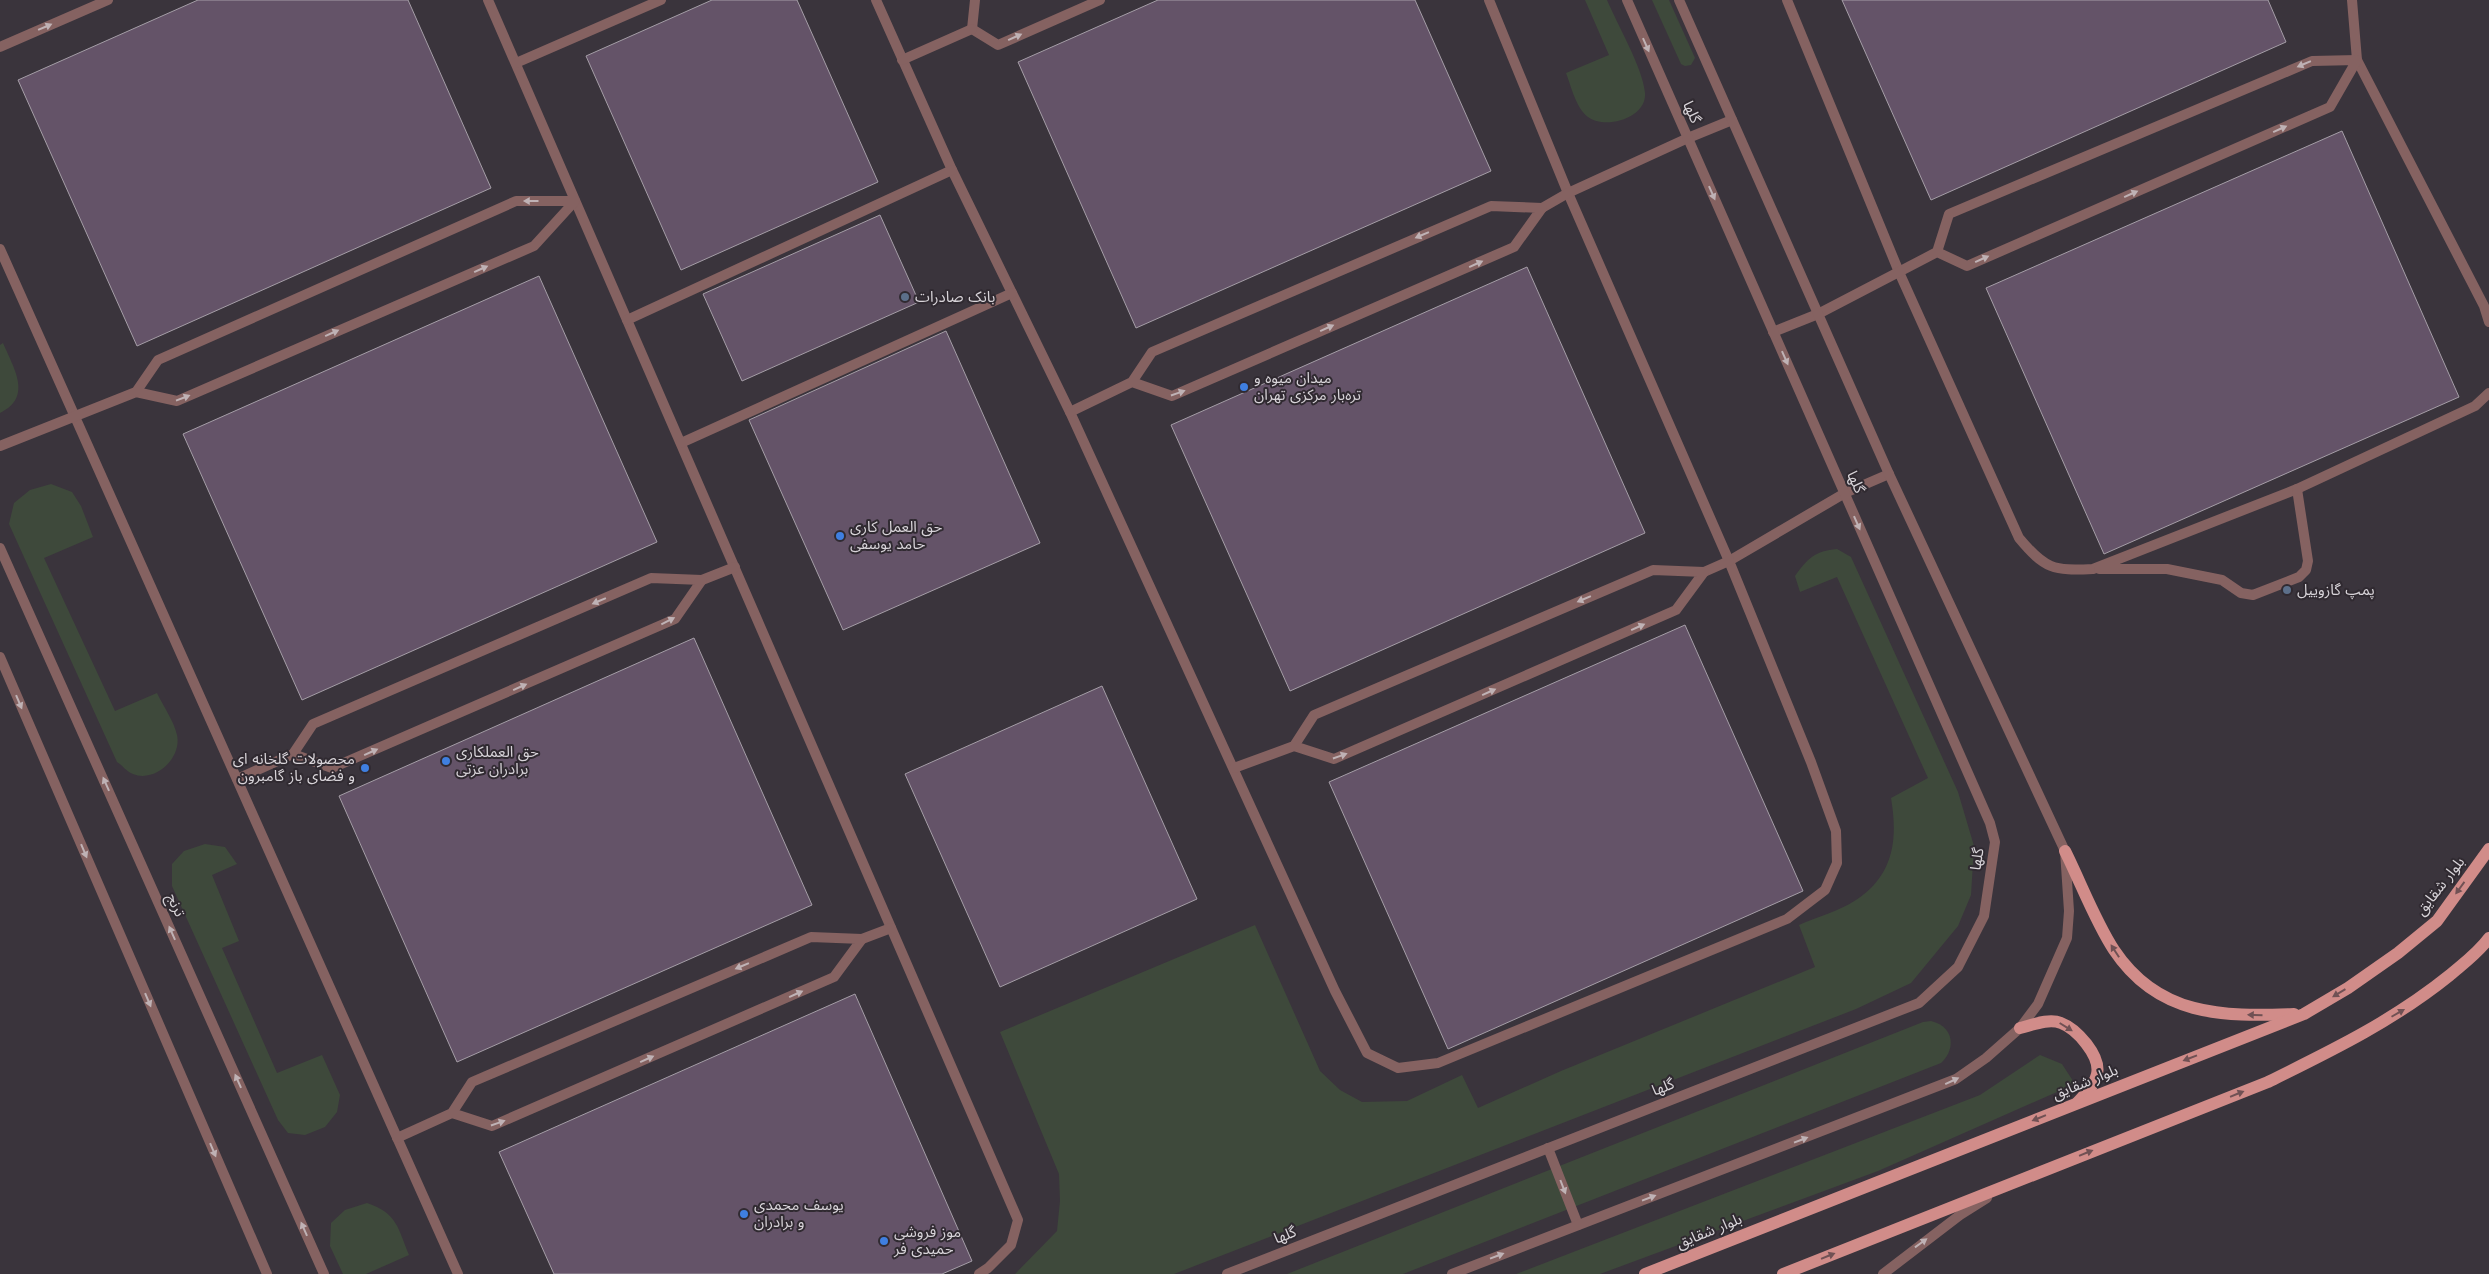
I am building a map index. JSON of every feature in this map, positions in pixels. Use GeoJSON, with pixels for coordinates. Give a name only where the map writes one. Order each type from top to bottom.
{"type":"FeatureCollection","features":[{"type":"Feature","properties":{"kind":"main road","name":"بلوار شقایق"},"geometry":{"type":"LineString","coordinates":[[1645,1274],[2304,1014],[2348,988],[2398,953],[2437,921],[2489,849]]}},
{"type":"Feature","properties":{"kind":"main road"},"geometry":{"type":"LineString","coordinates":[[2065,851],[2112,948],[2128,970],[2150,990],[2174,1002],[2202,1010],[2259,1015],[2304,1014]]}},
{"type":"Feature","properties":{"kind":"main road"},"geometry":{"type":"LineString","coordinates":[[1783,1274],[2268,1082],[2345,1044],[2418,1002],[2480,950],[2489,938]]}},
{"type":"Feature","properties":{"kind":"main road"},"geometry":{"type":"LineString","coordinates":[[2020,1028],[2046,1022],[2061,1023],[2085,1043],[2094,1056],[2098,1068],[2097,1075],[2078,1102]]}},
{"type":"Feature","properties":{"kind":"street"},"geometry":{"type":"LineString","coordinates":[[0,47],[108,0]]}},
{"type":"Feature","properties":{"kind":"street"},"geometry":{"type":"LineString","coordinates":[[488,0],[1018,1220],[1011,1245],[979,1274]]}},
{"type":"Feature","properties":{"kind":"street"},"geometry":{"type":"LineString","coordinates":[[516,63],[661,0]]}},
{"type":"Feature","properties":{"kind":"street"},"geometry":{"type":"LineString","coordinates":[[876,0],[952,170],[1070,412],[1335,992],[1367,1053],[1398,1068],[1438,1063],[1787,920],[1825,890],[1837,863],[1836,831],[1729,561],[1568,193],[1488,0]]}},
{"type":"Feature","properties":{"kind":"street"},"geometry":{"type":"LineString","coordinates":[[972,29],[975,0]]}},
{"type":"Feature","properties":{"kind":"street"},"geometry":{"type":"LineString","coordinates":[[972,29],[998,44],[1100,0]]}},
{"type":"Feature","properties":{"kind":"street","name":"گلها"},"geometry":{"type":"LineString","coordinates":[[1227,1274],[1919,1003],[1958,967],[1984,916],[1995,842],[1990,823],[1627,0]]}},
{"type":"Feature","properties":{"kind":"street"},"geometry":{"type":"LineString","coordinates":[[1452,1274],[1956,1079],[1986,1058],[2020,1028],[2038,1004],[2068,938],[2069,910],[2065,851],[1889,474],[1679,0]]}},
{"type":"Feature","properties":{"kind":"street"},"geometry":{"type":"LineString","coordinates":[[1787,0],[1899,272],[2019,538],[2036,559],[2061,571],[2167,568],[2222,580],[2241,593],[2253,595],[2299,577],[2306,570],[2308,561],[2297,489]]}},
{"type":"Feature","properties":{"kind":"street"},"geometry":{"type":"LineString","coordinates":[[2352,0],[2357,60],[2484,306],[2489,322]]}},
{"type":"Feature","properties":{"kind":"street"},"geometry":{"type":"LineString","coordinates":[[902,60],[972,29]]}},
{"type":"Feature","properties":{"kind":"street"},"geometry":{"type":"LineString","coordinates":[[1773,332],[1818,314],[1937,252],[1949,214],[2312,60],[2357,60]]}},
{"type":"Feature","properties":{"kind":"street"},"geometry":{"type":"LineString","coordinates":[[1937,252],[1967,266],[2330,107],[2357,60]]}},
{"type":"Feature","properties":{"kind":"street"},"geometry":{"type":"LineString","coordinates":[[1132,382],[1172,396],[1514,247],[1542,208],[1568,193],[1732,120]]}},
{"type":"Feature","properties":{"kind":"street"},"geometry":{"type":"LineString","coordinates":[[627,320],[952,170]]}},
{"type":"Feature","properties":{"kind":"street"},"geometry":{"type":"LineString","coordinates":[[136,392],[158,360],[516,200],[575,201]]}},
{"type":"Feature","properties":{"kind":"street"},"geometry":{"type":"LineString","coordinates":[[0,446],[136,392],[177,401],[534,246],[575,201]]}},
{"type":"Feature","properties":{"kind":"street"},"geometry":{"type":"LineString","coordinates":[[1070,412],[1132,382],[1152,352],[1491,206],[1542,208]]}},
{"type":"Feature","properties":{"kind":"street"},"geometry":{"type":"LineString","coordinates":[[0,249],[458,1274]]}},
{"type":"Feature","properties":{"kind":"street"},"geometry":{"type":"LineString","coordinates":[[681,443],[1012,293]]}},
{"type":"Feature","properties":{"kind":"street"},"geometry":{"type":"LineString","coordinates":[[2093,570],[2297,489],[2475,406],[2489,393]]}},
{"type":"Feature","properties":{"kind":"street"},"geometry":{"type":"LineString","coordinates":[[1234,768],[1294,746],[1314,715],[1653,570],[1704,572],[1729,561],[1844,493],[1889,474]]}},
{"type":"Feature","properties":{"kind":"street","name":"ترنج"},"geometry":{"type":"LineString","coordinates":[[0,548],[324,1274]]}},
{"type":"Feature","properties":{"kind":"street"},"geometry":{"type":"LineString","coordinates":[[237,779],[293,754],[313,724],[651,578],[702,580],[735,568]]}},
{"type":"Feature","properties":{"kind":"street"},"geometry":{"type":"LineString","coordinates":[[1294,746],[1334,759],[1676,610],[1704,572]]}},
{"type":"Feature","properties":{"kind":"street"},"geometry":{"type":"LineString","coordinates":[[293,754],[332,768],[674,619],[702,580]]}},
{"type":"Feature","properties":{"kind":"street"},"geometry":{"type":"LineString","coordinates":[[0,657],[267,1274]]}},
{"type":"Feature","properties":{"kind":"street"},"geometry":{"type":"LineString","coordinates":[[397,1138],[452,1112],[472,1082],[811,936],[862,939],[891,928]]}},
{"type":"Feature","properties":{"kind":"street"},"geometry":{"type":"LineString","coordinates":[[452,1112],[492,1126],[834,977],[862,939]]}},
{"type":"Feature","properties":{"kind":"street"},"geometry":{"type":"LineString","coordinates":[[1548,1148],[1578,1225]]}},
{"type":"Feature","properties":{"kind":"street"},"geometry":{"type":"LineString","coordinates":[[1883,1274],[1960,1215],[2008,1184]]}},
{"type":"Feature","properties":{"kind":"green space"},"geometry":{"type":"Polygon","coordinates":[[[1585,0],[1607,0],[1640,71],[1643,83],[1644,102],[1639,109],[1632,115],[1614,122],[1595,121],[1584,113],[1577,103],[1566,73],[1609,55],[1585,0]]]}},
{"type":"Feature","properties":{"kind":"green space"},"geometry":{"type":"Polygon","coordinates":[[[1652,0],[1669,0],[1695,58],[1691,65],[1685,66],[1681,64],[1652,0]]]}},
{"type":"Feature","properties":{"kind":"green space"},"geometry":{"type":"Polygon","coordinates":[[[3,343],[16,372],[18,391],[16,399],[0,413],[0,345],[3,343]]]}},
{"type":"Feature","properties":{"kind":"green space"},"geometry":{"type":"Polygon","coordinates":[[[51,484],[72,492],[81,506],[93,537],[44,558],[115,711],[157,693],[176,730],[177,744],[171,760],[158,772],[150,775],[141,776],[133,774],[117,762],[9,524],[14,503],[30,490],[51,484]]]}},
{"type":"Feature","properties":{"kind":"green space"},"geometry":{"type":"Polygon","coordinates":[[[1837,549],[1851,557],[1958,792],[1974,846],[1971,895],[1958,926],[1911,983],[1856,1009],[1174,1274],[1015,1274],[1057,1231],[1060,1201],[1059,1174],[1000,1032],[1255,925],[1320,1071],[1340,1090],[1362,1102],[1407,1101],[1462,1075],[1478,1108],[1561,1071],[1815,967],[1799,925],[1849,904],[1869,890],[1886,868],[1890,855],[1894,828],[1891,798],[1928,778],[1837,577],[1800,592],[1795,576],[1804,564],[1817,554],[1837,549]]]}},
{"type":"Feature","properties":{"kind":"green space"},"geometry":{"type":"Polygon","coordinates":[[[205,844],[225,847],[237,864],[212,875],[239,941],[222,948],[277,1073],[322,1055],[340,1095],[337,1112],[325,1127],[305,1135],[288,1133],[278,1120],[172,886],[172,864],[184,851],[205,844]]]}},
{"type":"Feature","properties":{"kind":"green space"},"geometry":{"type":"Polygon","coordinates":[[[1931,1021],[1944,1028],[1950,1038],[1949,1051],[1941,1063],[1403,1274],[1287,1274],[1923,1022],[1931,1021]]]}},
{"type":"Feature","properties":{"kind":"green space"},"geometry":{"type":"Polygon","coordinates":[[[2040,1055],[2062,1064],[2075,1084],[1878,1171],[1600,1274],[1516,1274],[1980,1095],[2040,1055]]]}},
{"type":"Feature","properties":{"kind":"green space"},"geometry":{"type":"Polygon","coordinates":[[[367,1203],[377,1207],[391,1217],[399,1229],[409,1255],[366,1274],[343,1274],[330,1246],[331,1223],[345,1210],[367,1203]]]}},
{"type":"Feature","properties":{"kind":"building"},"geometry":{"type":"Polygon","coordinates":[[[198,0],[408,0],[491,188],[137,346],[18,80],[198,0]]]}},
{"type":"Feature","properties":{"kind":"building"},"geometry":{"type":"Polygon","coordinates":[[[712,0],[797,0],[878,182],[681,270],[586,56],[712,0]]]}},
{"type":"Feature","properties":{"kind":"building"},"geometry":{"type":"Polygon","coordinates":[[[1158,0],[1415,0],[1491,171],[1136,328],[1018,62],[1158,0]]]}},
{"type":"Feature","properties":{"kind":"building"},"geometry":{"type":"Polygon","coordinates":[[[1842,0],[2268,0],[2286,42],[1931,200],[1842,0]]]}},
{"type":"Feature","properties":{"kind":"building"},"geometry":{"type":"Polygon","coordinates":[[[2342,131],[2459,397],[2104,554],[1986,288],[2342,131]]]}},
{"type":"Feature","properties":{"kind":"building"},"geometry":{"type":"Polygon","coordinates":[[[880,215],[919,302],[742,381],[703,294],[880,215]]]}},
{"type":"Feature","properties":{"kind":"building"},"geometry":{"type":"Polygon","coordinates":[[[1527,267],[1645,533],[1290,691],[1171,425],[1527,267]]]}},
{"type":"Feature","properties":{"kind":"building"},"geometry":{"type":"Polygon","coordinates":[[[539,276],[657,542],[302,700],[183,434],[539,276]]]}},
{"type":"Feature","properties":{"kind":"building"},"geometry":{"type":"Polygon","coordinates":[[[946,331],[1040,543],[843,630],[749,420],[946,331]]]}},
{"type":"Feature","properties":{"kind":"building"},"geometry":{"type":"Polygon","coordinates":[[[1685,625],[1803,891],[1448,1049],[1329,782],[1685,625]]]}},
{"type":"Feature","properties":{"kind":"building"},"geometry":{"type":"Polygon","coordinates":[[[694,638],[812,905],[457,1062],[339,796],[694,638]]]}},
{"type":"Feature","properties":{"kind":"building"},"geometry":{"type":"Polygon","coordinates":[[[1102,686],[1197,899],[1000,987],[905,774],[1102,686]]]}},
{"type":"Feature","properties":{"kind":"building"},"geometry":{"type":"Polygon","coordinates":[[[855,994],[972,1261],[942,1274],[554,1274],[499,1152],[855,994]]]}},
{"type":"Feature","properties":{"kind":"place","name":"بانک صادرات"},"geometry":{"type":"Point","coordinates":[905,297]}},
{"type":"Feature","properties":{"kind":"place","name":"میدان میوه و تره‌بار مرکزی تهران"},"geometry":{"type":"Point","coordinates":[1244,387]}},
{"type":"Feature","properties":{"kind":"place","name":"حق العمل کاری حامد یوسفی"},"geometry":{"type":"Point","coordinates":[840,536]}},
{"type":"Feature","properties":{"kind":"place","name":"پمپ گازوییل"},"geometry":{"type":"Point","coordinates":[2287,590]}},
{"type":"Feature","properties":{"kind":"place","name":"حق العملکاری برادران عزتی"},"geometry":{"type":"Point","coordinates":[446,761]}},
{"type":"Feature","properties":{"kind":"place","name":"محصولات گلخانه ای و فضای باز گامبرون"},"geometry":{"type":"Point","coordinates":[365,768]}},
{"type":"Feature","properties":{"kind":"place","name":"یوسف محمدی و برادران"},"geometry":{"type":"Point","coordinates":[744,1214]}},
{"type":"Feature","properties":{"kind":"place","name":"موز فروشی حمیدی فر"},"geometry":{"type":"Point","coordinates":[884,1241]}}]}
